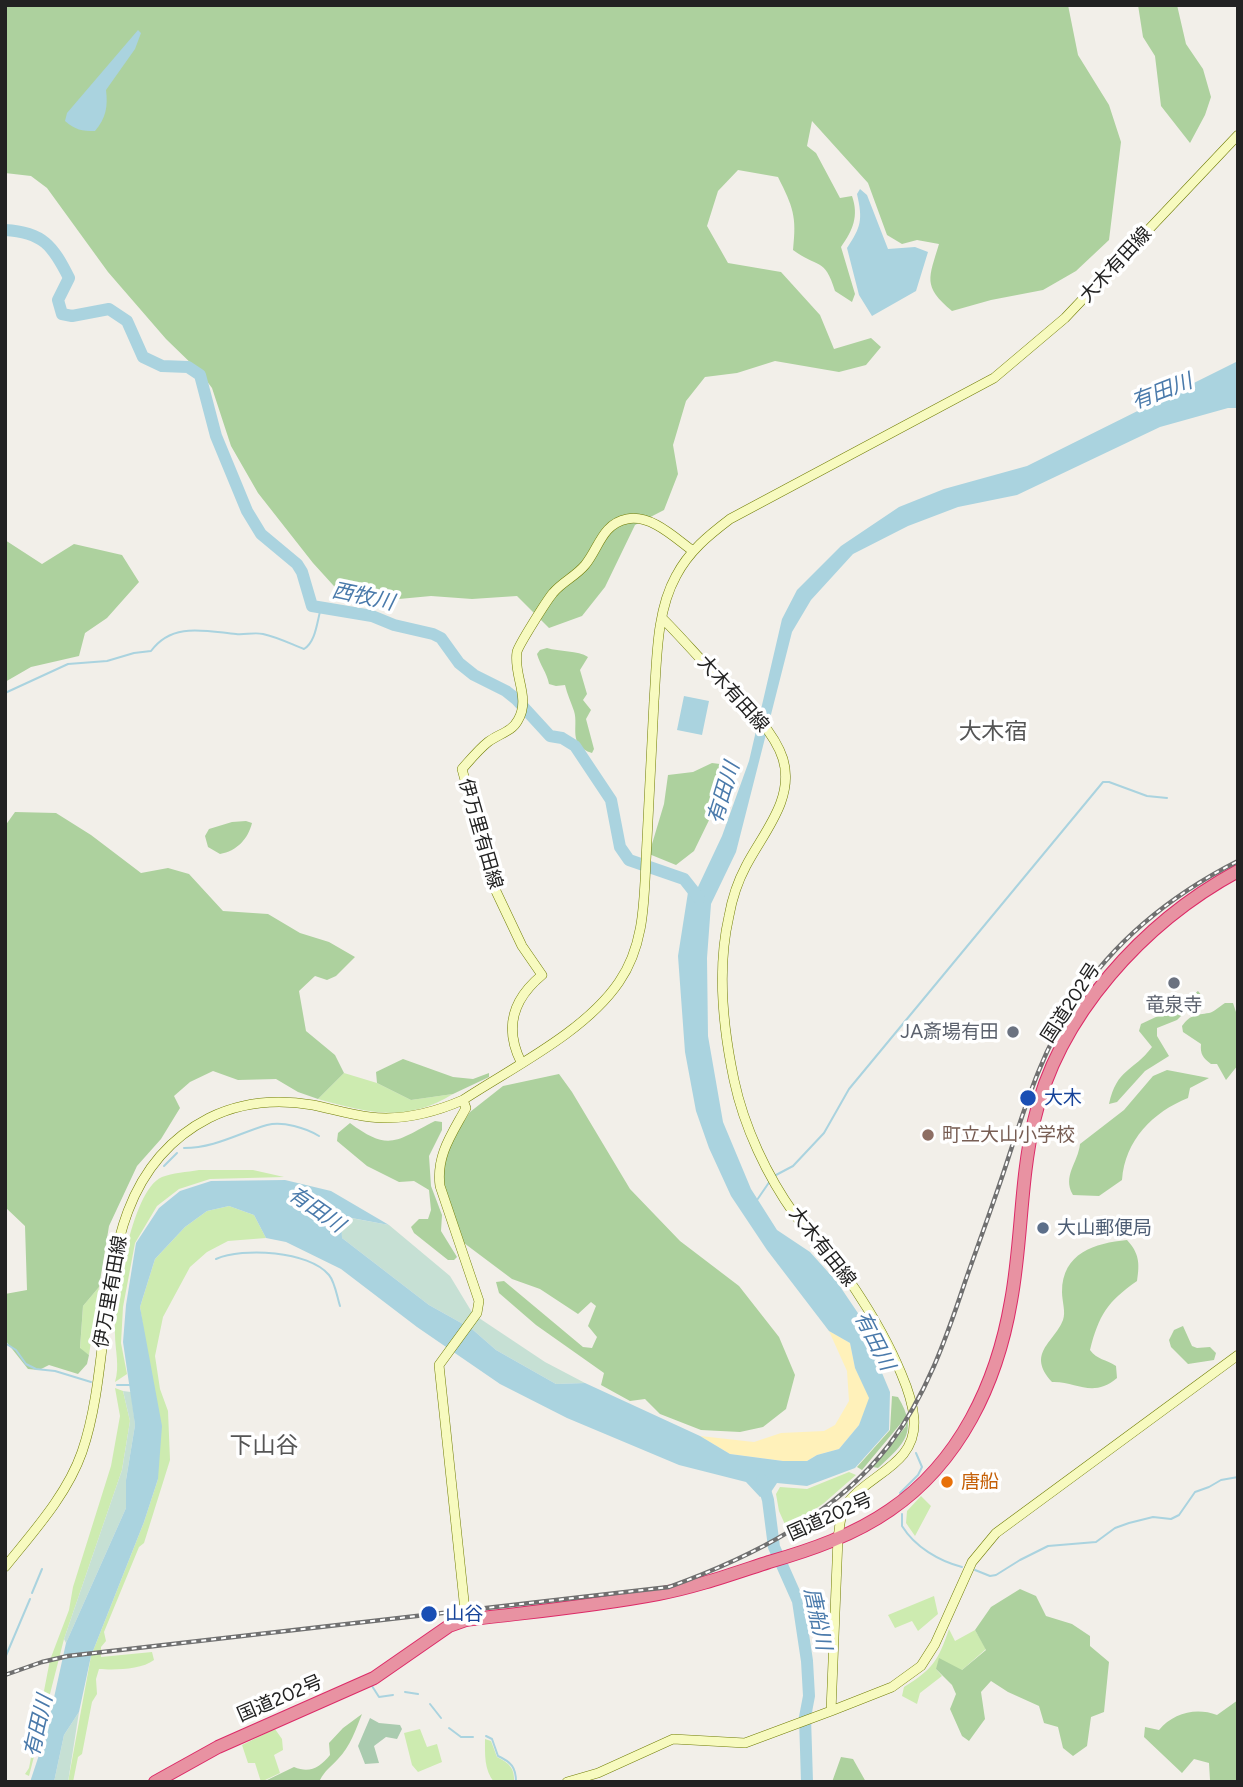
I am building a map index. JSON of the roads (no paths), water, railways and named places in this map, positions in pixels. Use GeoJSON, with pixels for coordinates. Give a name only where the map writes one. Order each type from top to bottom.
{"type":"FeatureCollection","features":[{"type":"Feature","properties":{"kind":"highway","name":"国道202号"},"geometry":{"type":"LineString","coordinates":[[155,1782],[218,1747],[374,1678],[449,1626],[467,1620],[659,1594],[719,1579],[838,1538],[869,1524],[892,1509],[931,1475],[957,1442],[985,1394],[997,1366],[1012,1300],[1034,1121],[1041,1096],[1074,1025],[1106,979],[1133,948],[1187,902],[1238,871]]}},
{"type":"Feature","properties":{"kind":"main road","name":"大木有田線"},"geometry":{"type":"LineString","coordinates":[[831,1712],[841,1516],[848,1502],[897,1464],[913,1435],[914,1418],[907,1388],[892,1352],[854,1288],[794,1213],[769,1171],[750,1132],[734,1082],[724,1006],[723,948],[729,916],[742,876],[779,808],[786,789],[786,774],[774,740],[663,619],[667,596],[676,575],[693,551],[707,536],[730,519],[993,378],[1065,318],[1238,135]]}},
{"type":"Feature","properties":{"kind":"main road","name":"伊万里有田線"},"geometry":{"type":"LineString","coordinates":[[521,1062],[513,1041],[515,1014],[523,994],[542,975],[517,937],[494,887],[462,769],[488,742],[512,728],[521,713],[523,701],[516,657],[519,646],[553,593],[583,567],[603,535],[615,524],[627,519],[645,520],[693,551]]}},
{"type":"Feature","properties":{"kind":"main road","name":"伊万里有田線"},"geometry":{"type":"LineString","coordinates":[[5,1567],[61,1493],[81,1455],[92,1410],[109,1282],[117,1245],[127,1214],[143,1180],[165,1151],[209,1118],[264,1102],[296,1102],[386,1118],[419,1115],[463,1100],[586,1018],[600,1007],[619,983],[639,941],[646,876],[657,654],[663,619]]}},
{"type":"Feature","properties":{"kind":"main road"},"geometry":{"type":"LineString","coordinates":[[463,1100],[466,1108],[451,1134],[438,1171],[440,1186],[479,1301],[477,1313],[439,1365],[467,1620]]}},
{"type":"Feature","properties":{"kind":"main road"},"geometry":{"type":"LineString","coordinates":[[567,1782],[598,1773],[673,1739],[745,1744],[892,1687],[921,1666],[935,1644],[972,1562],[996,1533],[1238,1355]]}},
{"type":"Feature","properties":{"kind":"water"},"geometry":{"type":"Polygon","coordinates":[[[138,30],[141,33],[135,49],[106,90],[105,112],[95,131],[75,128],[65,121],[67,113],[138,30]]]}},
{"type":"Feature","properties":{"kind":"water"},"geometry":{"type":"Polygon","coordinates":[[[860,189],[867,195],[888,249],[915,247],[928,252],[916,291],[872,316],[859,295],[847,248],[860,223],[857,194],[860,189]]]}},
{"type":"Feature","properties":{"kind":"water","name":"有田川"},"geometry":{"type":"Polygon","coordinates":[[[1238,361],[1238,408],[1228,408],[1160,427],[1017,495],[958,507],[908,526],[853,554],[811,600],[792,632],[736,852],[711,904],[707,958],[708,1036],[723,1122],[751,1189],[777,1230],[810,1252],[837,1282],[870,1331],[877,1361],[890,1392],[889,1430],[855,1468],[807,1486],[777,1483],[771,1492],[760,1497],[746,1482],[679,1465],[567,1418],[500,1384],[417,1327],[341,1269],[286,1242],[266,1238],[254,1215],[229,1206],[207,1211],[185,1227],[155,1259],[140,1307],[162,1426],[158,1479],[144,1522],[91,1656],[79,1712],[64,1735],[54,1782],[30,1782],[46,1734],[66,1643],[126,1508],[126,1480],[135,1425],[123,1342],[136,1243],[159,1208],[180,1191],[211,1181],[285,1180],[331,1191],[389,1225],[341,1216],[342,1238],[429,1305],[472,1329],[496,1350],[556,1384],[585,1383],[700,1436],[730,1454],[783,1461],[807,1461],[817,1455],[839,1449],[859,1425],[869,1398],[855,1368],[850,1343],[829,1331],[767,1250],[731,1196],[709,1148],[696,1111],[685,1052],[678,956],[689,886],[698,887],[722,836],[749,761],[782,619],[797,590],[841,546],[899,507],[944,489],[1027,466],[1238,361]]]}},
{"type":"Feature","properties":{"kind":"water"},"geometry":{"type":"Polygon","coordinates":[[[684,696],[709,701],[702,735],[677,730],[684,696]]]}},
{"type":"Feature","properties":{"kind":"waterway","name":"西牧川"},"geometry":{"type":"LineString","coordinates":[[5,230],[38,238],[58,257],[69,278],[58,300],[62,314],[72,316],[109,309],[127,321],[143,357],[162,366],[188,367],[200,375],[216,436],[247,511],[261,534],[297,564],[312,606],[372,616],[441,638],[459,663],[474,675],[516,699],[550,736],[562,738],[575,746],[611,800],[620,847],[629,860],[684,879],[699,898]]}},
{"type":"Feature","properties":{"kind":"waterway"},"geometry":{"type":"LineString","coordinates":[[5,693],[68,664],[107,661],[151,651],[169,636],[190,630],[260,633],[304,649],[314,636],[321,608]]}},
{"type":"Feature","properties":{"kind":"waterway"},"geometry":{"type":"LineString","coordinates":[[776,1175],[793,1166],[824,1133],[849,1089],[1103,782],[1147,796],[1167,798]]}},
{"type":"Feature","properties":{"kind":"waterway"},"geometry":{"type":"LineString","coordinates":[[184,1148],[217,1143],[273,1124],[294,1126],[319,1136]]}},
{"type":"Feature","properties":{"kind":"waterway"},"geometry":{"type":"LineString","coordinates":[[164,1166],[177,1153]]}},
{"type":"Feature","properties":{"kind":"waterway"},"geometry":{"type":"LineString","coordinates":[[757,1200],[770,1181]]}},
{"type":"Feature","properties":{"kind":"waterway"},"geometry":{"type":"LineString","coordinates":[[216,1259],[258,1252],[292,1256],[307,1261],[329,1275],[340,1306]]}},
{"type":"Feature","properties":{"kind":"waterway"},"geometry":{"type":"LineString","coordinates":[[5,1343],[16,1350],[26,1364],[36,1369],[55,1371],[91,1382]]}},
{"type":"Feature","properties":{"kind":"waterway"},"geometry":{"type":"LineString","coordinates":[[117,1385],[130,1385]]}},
{"type":"Feature","properties":{"kind":"waterway"},"geometry":{"type":"LineString","coordinates":[[900,1493],[918,1475],[922,1467],[916,1453]]}},
{"type":"Feature","properties":{"kind":"waterway"},"geometry":{"type":"LineString","coordinates":[[975,1570],[990,1576],[996,1575],[1048,1546],[1096,1542],[1115,1528],[1129,1523],[1153,1517],[1171,1519],[1179,1515],[1195,1492],[1221,1480],[1238,1477]]}},
{"type":"Feature","properties":{"kind":"waterway","name":"唐船川"},"geometry":{"type":"LineString","coordinates":[[762,1480],[768,1500],[774,1547],[798,1601],[807,1661],[807,1782]]}},
{"type":"Feature","properties":{"kind":"waterway"},"geometry":{"type":"LineString","coordinates":[[902,1514],[902,1526],[921,1547],[936,1557],[962,1567]]}},
{"type":"Feature","properties":{"kind":"waterway"},"geometry":{"type":"LineString","coordinates":[[32,1593],[42,1569]]}},
{"type":"Feature","properties":{"kind":"waterway"},"geometry":{"type":"LineString","coordinates":[[5,1658],[30,1599]]}},
{"type":"Feature","properties":{"kind":"waterway"},"geometry":{"type":"LineString","coordinates":[[372,1686],[379,1697],[393,1695]]}},
{"type":"Feature","properties":{"kind":"waterway"},"geometry":{"type":"LineString","coordinates":[[405,1692],[418,1694]]}},
{"type":"Feature","properties":{"kind":"waterway"},"geometry":{"type":"LineString","coordinates":[[430,1704],[441,1718]]}},
{"type":"Feature","properties":{"kind":"waterway"},"geometry":{"type":"LineString","coordinates":[[449,1728],[461,1737],[473,1737]]}},
{"type":"Feature","properties":{"kind":"waterway"},"geometry":{"type":"LineString","coordinates":[[486,1736],[492,1739],[498,1756],[512,1766],[516,1782]]}},
{"type":"Feature","properties":{"kind":"railway"},"geometry":{"type":"LineString","coordinates":[[5,1675],[68,1656],[669,1587],[731,1562],[790,1531],[843,1493],[867,1470],[889,1445],[914,1407],[950,1325],[1035,1079],[1053,1039],[1075,1001],[1108,958],[1147,920],[1191,888],[1238,861]]}},
{"type":"Feature","properties":{"kind":"place","name":"竜泉寺"},"geometry":{"type":"Point","coordinates":[1174,983]}},
{"type":"Feature","properties":{"kind":"place","name":"JA斎場有田"},"geometry":{"type":"Point","coordinates":[1013,1032]}},
{"type":"Feature","properties":{"kind":"place","name":"大木"},"geometry":{"type":"Point","coordinates":[1028,1098]}},
{"type":"Feature","properties":{"kind":"place","name":"町立大山小学校"},"geometry":{"type":"Point","coordinates":[928,1135]}},
{"type":"Feature","properties":{"kind":"place","name":"大山郵便局"},"geometry":{"type":"Point","coordinates":[1043,1228]}},
{"type":"Feature","properties":{"kind":"place","name":"唐船"},"geometry":{"type":"Point","coordinates":[947,1482]}},
{"type":"Feature","properties":{"kind":"place","name":"山谷"},"geometry":{"type":"Point","coordinates":[429,1614]}},
{"type":"Feature","properties":{"kind":"district","name":"大木宿"},"geometry":{"type":"Point","coordinates":[993,732]}},
{"type":"Feature","properties":{"kind":"district","name":"下山谷"},"geometry":{"type":"Point","coordinates":[264,1446]}}]}
